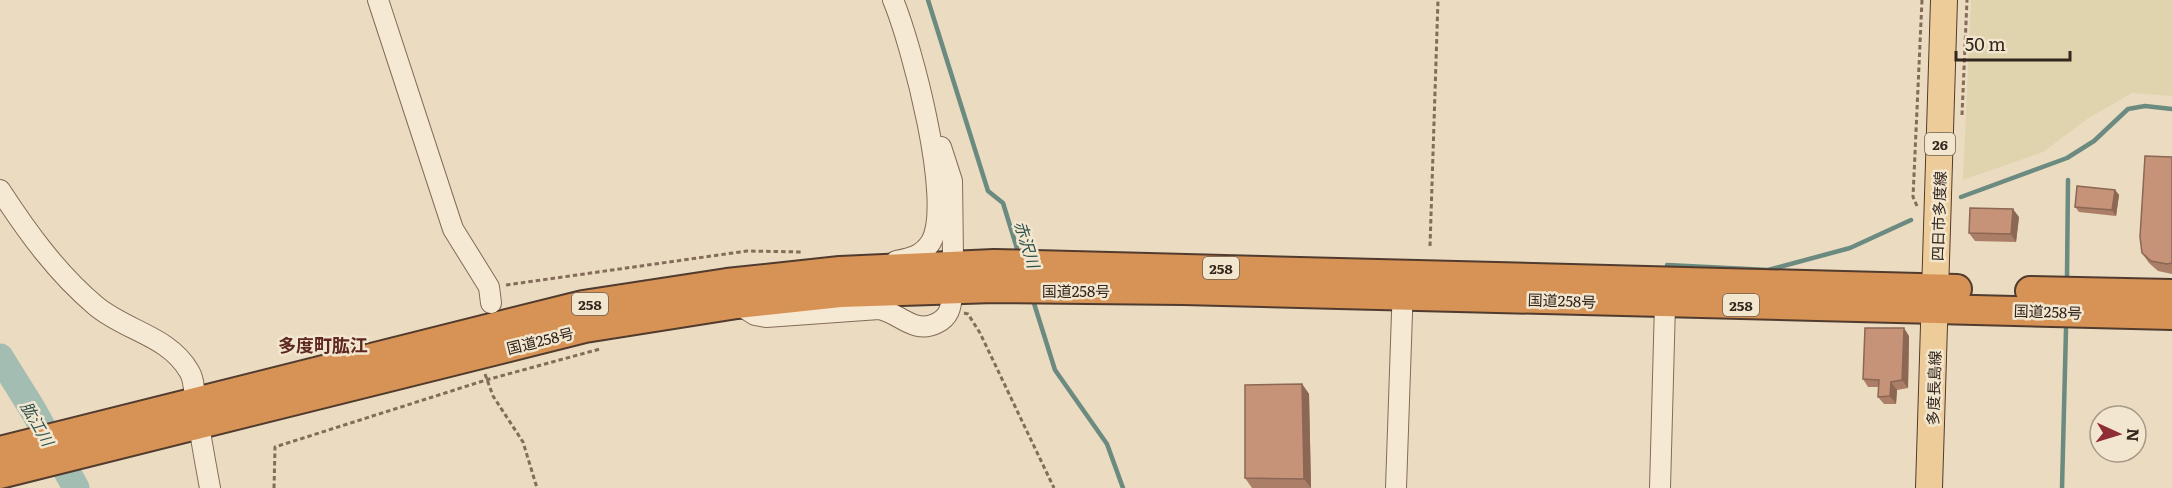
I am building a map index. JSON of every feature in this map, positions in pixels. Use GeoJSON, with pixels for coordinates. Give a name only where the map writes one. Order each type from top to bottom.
{"type":"FeatureCollection","features":[{"type":"Feature","properties":{"kind":"highway","name":"国道258号"},"geometry":{"type":"LineString","coordinates":[[197,412],[583,305],[727,283],[840,271],[1038,278],[1403,284],[1936,298],[2172,315]]}},
{"type":"Feature","properties":{"kind":"highway","name":"国道258号"},"geometry":{"type":"LineString","coordinates":[[0,451],[155,422],[585,328],[737,304],[994,276]]}},
{"type":"Feature","properties":{"kind":"highway","name":"国道258号"},"geometry":{"type":"LineString","coordinates":[[1403,284],[1665,304],[2172,294]]}},
{"type":"Feature","properties":{"kind":"highway","name":"国道258号"},"geometry":{"type":"LineString","coordinates":[[0,474],[155,422]]}},
{"type":"Feature","properties":{"kind":"main road","name":"四日市多度線"},"geometry":{"type":"LineString","coordinates":[[1936,298],[1944,0]]}},
{"type":"Feature","properties":{"kind":"main road","name":"多度長島線"},"geometry":{"type":"LineString","coordinates":[[1929,488],[1936,298]]}},
{"type":"Feature","properties":{"kind":"street"},"geometry":{"type":"LineString","coordinates":[[378,0],[453,229],[490,295]]}},
{"type":"Feature","properties":{"kind":"street"},"geometry":{"type":"LineString","coordinates":[[840,271],[915,257],[931,241],[935,229],[937,183],[922,99],[906,33],[893,0]]}},
{"type":"Feature","properties":{"kind":"street"},"geometry":{"type":"LineString","coordinates":[[922,99],[952,181],[953,257]]}},
{"type":"Feature","properties":{"kind":"street"},"geometry":{"type":"LineString","coordinates":[[0,190],[33,241],[60,272],[98,308],[133,330],[165,344],[180,357],[191,373],[210,488]]}},
{"type":"Feature","properties":{"kind":"street"},"geometry":{"type":"LineString","coordinates":[[1396,488],[1403,284]]}},
{"type":"Feature","properties":{"kind":"street"},"geometry":{"type":"LineString","coordinates":[[737,304],[755,315],[766,316],[879,309],[922,327],[943,320],[952,302]]}},
{"type":"Feature","properties":{"kind":"street"},"geometry":{"type":"LineString","coordinates":[[1660,488],[1665,304]]}},
{"type":"Feature","properties":{"kind":"path"},"geometry":{"type":"LineString","coordinates":[[1430,246],[1438,0]]}},
{"type":"Feature","properties":{"kind":"path"},"geometry":{"type":"LineString","coordinates":[[1922,0],[1913,197],[1919,209],[1938,208]]}},
{"type":"Feature","properties":{"kind":"path"},"geometry":{"type":"LineString","coordinates":[[490,295],[747,251],[805,252]]}},
{"type":"Feature","properties":{"kind":"path"},"geometry":{"type":"LineString","coordinates":[[952,302],[968,314],[980,333],[1054,488]]}},
{"type":"Feature","properties":{"kind":"path"},"geometry":{"type":"LineString","coordinates":[[484,370],[486,380],[523,442],[537,488]]}},
{"type":"Feature","properties":{"kind":"path"},"geometry":{"type":"LineString","coordinates":[[274,488],[275,447],[486,380]]}},
{"type":"Feature","properties":{"kind":"shaded area"},"geometry":{"type":"Polygon","coordinates":[[[1971,0],[2172,0],[2172,96],[2132,93],[2087,119],[2043,152],[1963,180],[1971,0]]]}},
{"type":"Feature","properties":{"kind":"building"},"geometry":{"type":"Polygon","coordinates":[[[2145,156],[2172,157],[2172,263],[2151,261],[2142,253],[2140,237],[2145,156]]]}},
{"type":"Feature","properties":{"kind":"building"},"geometry":{"type":"Polygon","coordinates":[[[2077,186],[2115,190],[2112,210],[2075,207],[2077,186]]]}},
{"type":"Feature","properties":{"kind":"building"},"geometry":{"type":"Polygon","coordinates":[[[1970,208],[2013,209],[2011,234],[1969,233],[1970,208]]]}},
{"type":"Feature","properties":{"kind":"building"},"geometry":{"type":"Polygon","coordinates":[[[1865,328],[1904,328],[1902,380],[1891,382],[1890,396],[1878,397],[1879,380],[1863,379],[1865,328]]]}},
{"type":"Feature","properties":{"kind":"building"},"geometry":{"type":"Polygon","coordinates":[[[1302,384],[1304,479],[1245,478],[1245,385],[1302,384]]]}},
{"type":"Feature","properties":{"kind":"waterway","name":"赤沢川"},"geometry":{"type":"LineString","coordinates":[[928,0],[988,191],[1003,203],[1019,255]]}},
{"type":"Feature","properties":{"kind":"waterway"},"geometry":{"type":"LineString","coordinates":[[1961,197],[2067,158],[2094,141],[2128,109],[2145,106],[2172,109]]}},
{"type":"Feature","properties":{"kind":"waterway"},"geometry":{"type":"LineString","coordinates":[[2067,277],[2068,180]]}},
{"type":"Feature","properties":{"kind":"waterway"},"geometry":{"type":"LineString","coordinates":[[1667,265],[1768,270],[1850,248],[1911,220]]}},
{"type":"Feature","properties":{"kind":"waterway","name":"赤沢川"},"geometry":{"type":"LineString","coordinates":[[1032,297],[1055,370],[1107,444],[1123,488]]}},
{"type":"Feature","properties":{"kind":"waterway"},"geometry":{"type":"LineString","coordinates":[[2062,488],[2066,329]]}},
{"type":"Feature","properties":{"kind":"waterway","name":"肱江川"},"geometry":{"type":"LineString","coordinates":[[0,357],[33,410],[76,488]]}},
{"type":"Feature","properties":{"kind":"district","name":"多度町肱江"},"geometry":{"type":"Point","coordinates":[323,344]}}]}
